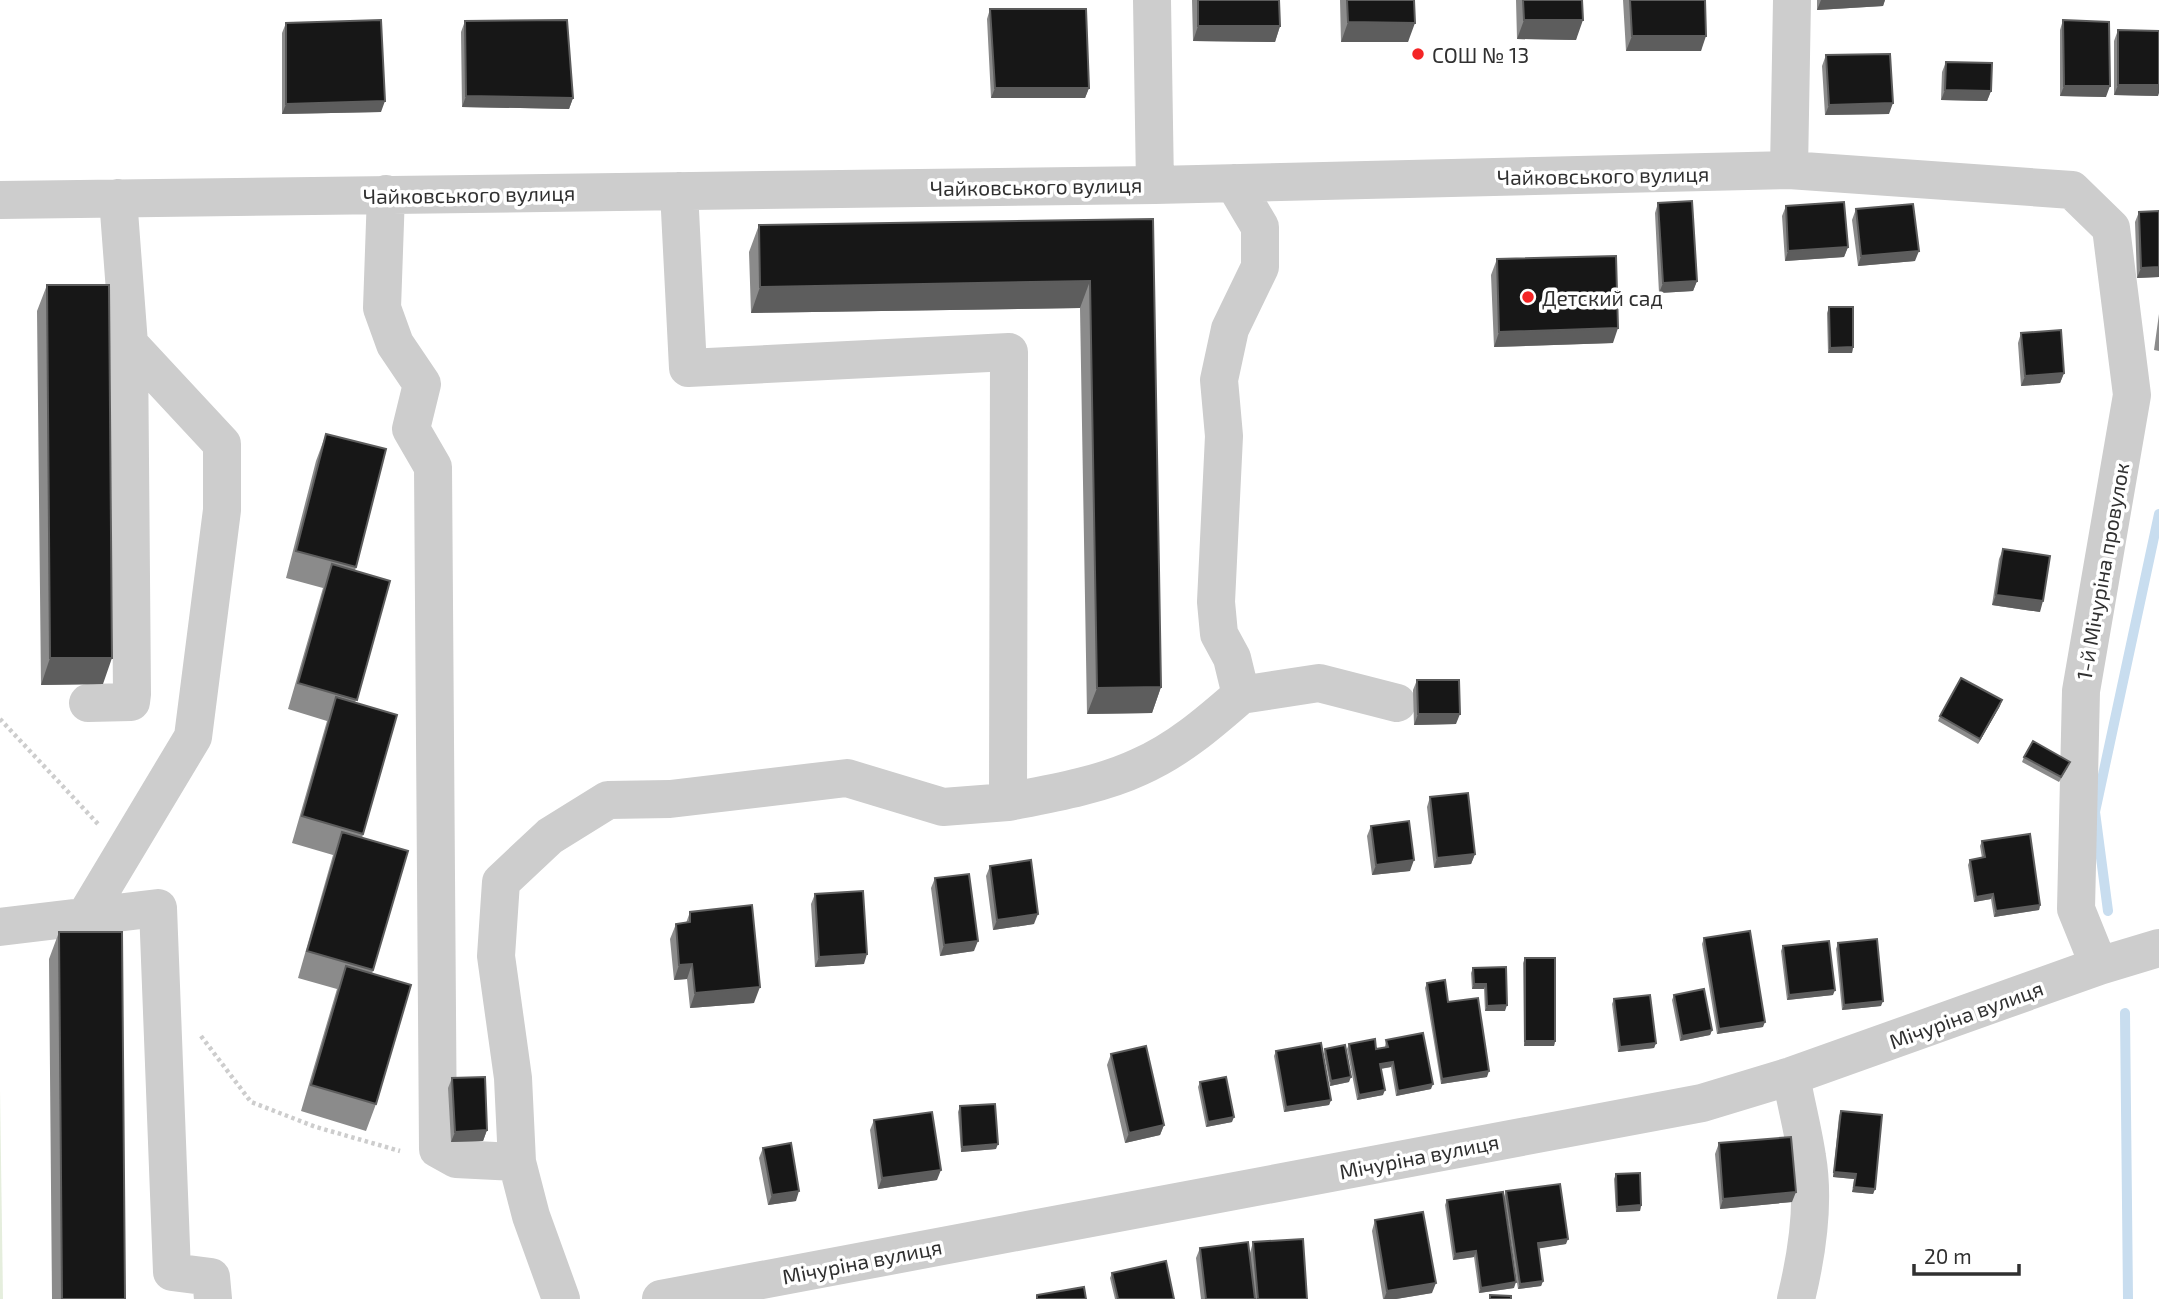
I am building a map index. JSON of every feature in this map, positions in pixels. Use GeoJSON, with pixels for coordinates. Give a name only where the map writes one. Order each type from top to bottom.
{"type":"FeatureCollection","features":[{"type":"Feature","properties":{"kind":"street"},"geometry":{"type":"LineString","coordinates":[[1152,0],[1154,185]]}},
{"type":"Feature","properties":{"kind":"street"},"geometry":{"type":"LineString","coordinates":[[1790,170],[1792,0]]}},
{"type":"Feature","properties":{"kind":"street","name":"Чайковського вулиця"},"geometry":{"type":"LineString","coordinates":[[0,200],[1154,185],[1790,170],[2071,190]]}},
{"type":"Feature","properties":{"kind":"street"},"geometry":{"type":"LineString","coordinates":[[1234,183],[1260,227],[1260,267],[1230,328],[1219,380],[1224,436],[1216,602],[1219,634],[1232,658],[1241,695]]}},
{"type":"Feature","properties":{"kind":"street","name":"1-й Мічуріна провулок"},"geometry":{"type":"LineString","coordinates":[[2071,190],[2111,228],[2146,397],[2081,691],[2076,909],[2099,966]]}},
{"type":"Feature","properties":{"kind":"street"},"geometry":{"type":"LineString","coordinates":[[679,191],[688,368],[1009,352],[1008,802]]}},
{"type":"Feature","properties":{"kind":"street"},"geometry":{"type":"LineString","coordinates":[[386,194],[382,308],[395,344],[422,384],[411,429],[433,467],[438,1149],[456,1159],[517,1162]]}},
{"type":"Feature","properties":{"kind":"street"},"geometry":{"type":"LineString","coordinates":[[88,703],[131,702],[130,344],[118,198]]}},
{"type":"Feature","properties":{"kind":"street"},"geometry":{"type":"LineString","coordinates":[[85,917],[193,737],[222,510],[222,444],[130,344]]}},
{"type":"Feature","properties":{"kind":"street"},"geometry":{"type":"LineString","coordinates":[[561,1299],[531,1216],[517,1162],[513,1078],[496,956],[500,882],[550,836],[608,800],[670,799],[847,778],[943,807],[1008,802],[1075,788],[1139,768],[1194,735],[1241,695],[1319,683],[1397,703]]}},
{"type":"Feature","properties":{"kind":"street"},"geometry":{"type":"LineString","coordinates":[[0,928],[158,908],[172,1272],[211,1277],[213,1299]]}},
{"type":"Feature","properties":{"kind":"street","name":"Мічуріна вулиця"},"geometry":{"type":"LineString","coordinates":[[661,1299],[1702,1103],[1791,1076],[2099,966],[2159,948]]}},
{"type":"Feature","properties":{"kind":"street"},"geometry":{"type":"LineString","coordinates":[[1791,1076],[1797,1117],[1808,1159],[1810,1208],[1803,1272],[1796,1299]]}},
{"type":"Feature","properties":{"kind":"path"},"geometry":{"type":"LineString","coordinates":[[0,719],[124,852]]}},
{"type":"Feature","properties":{"kind":"path"},"geometry":{"type":"LineString","coordinates":[[199,1033],[251,1102],[316,1127],[402,1152]]}},
{"type":"Feature","properties":{"kind":"green space"},"geometry":{"type":"Polygon","coordinates":[[[0,1089],[3,1299],[0,1299],[0,1089]]]}},
{"type":"Feature","properties":{"kind":"building"},"geometry":{"type":"Polygon","coordinates":[[[1198,0],[1279,0],[1280,26],[1198,26],[1198,0]]]}},
{"type":"Feature","properties":{"kind":"building"},"geometry":{"type":"Polygon","coordinates":[[[1347,0],[1414,0],[1415,23],[1348,22],[1347,0]]]}},
{"type":"Feature","properties":{"kind":"building"},"geometry":{"type":"Polygon","coordinates":[[[1523,0],[1582,0],[1583,20],[1524,20],[1523,0]]]}},
{"type":"Feature","properties":{"kind":"building"},"geometry":{"type":"Polygon","coordinates":[[[1630,0],[1705,0],[1706,36],[1632,36],[1630,0]]]}},
{"type":"Feature","properties":{"kind":"building"},"geometry":{"type":"Polygon","coordinates":[[[990,9],[1086,9],[1089,88],[995,88],[990,9]]]}},
{"type":"Feature","properties":{"kind":"building"},"geometry":{"type":"Polygon","coordinates":[[[381,20],[385,101],[286,104],[286,23],[381,20]]]}},
{"type":"Feature","properties":{"kind":"building"},"geometry":{"type":"Polygon","coordinates":[[[567,20],[573,98],[466,96],[465,21],[567,20]]]}},
{"type":"Feature","properties":{"kind":"building"},"geometry":{"type":"Polygon","coordinates":[[[2063,20],[2109,22],[2110,86],[2064,86],[2063,20]]]}},
{"type":"Feature","properties":{"kind":"building"},"geometry":{"type":"Polygon","coordinates":[[[2118,30],[2159,31],[2159,85],[2118,85],[2118,30]]]}},
{"type":"Feature","properties":{"kind":"building"},"geometry":{"type":"Polygon","coordinates":[[[1890,54],[1893,103],[1829,105],[1826,55],[1890,54]]]}},
{"type":"Feature","properties":{"kind":"building"},"geometry":{"type":"Polygon","coordinates":[[[1946,62],[1992,63],[1991,91],[1945,90],[1946,62]]]}},
{"type":"Feature","properties":{"kind":"building"},"geometry":{"type":"Polygon","coordinates":[[[1692,201],[1697,281],[1663,283],[1658,203],[1692,201]]]}},
{"type":"Feature","properties":{"kind":"building"},"geometry":{"type":"Polygon","coordinates":[[[1844,202],[1848,247],[1788,251],[1786,206],[1844,202]]]}},
{"type":"Feature","properties":{"kind":"building"},"geometry":{"type":"Polygon","coordinates":[[[1913,204],[1919,251],[1861,256],[1856,209],[1913,204]]]}},
{"type":"Feature","properties":{"kind":"building"},"geometry":{"type":"Polygon","coordinates":[[[2159,211],[2159,267],[2141,268],[2139,212],[2159,211]]]}},
{"type":"Feature","properties":{"kind":"building"},"geometry":{"type":"Polygon","coordinates":[[[1153,219],[1161,687],[1097,688],[1090,281],[760,287],[759,225],[1153,219]]]}},
{"type":"Feature","properties":{"kind":"building"},"geometry":{"type":"Polygon","coordinates":[[[1616,256],[1618,328],[1499,332],[1497,259],[1616,256]]]}},
{"type":"Feature","properties":{"kind":"building"},"geometry":{"type":"Polygon","coordinates":[[[47,285],[109,285],[112,658],[50,658],[47,285]]]}},
{"type":"Feature","properties":{"kind":"building"},"geometry":{"type":"Polygon","coordinates":[[[1829,307],[1853,307],[1853,347],[1830,348],[1829,307]]]}},
{"type":"Feature","properties":{"kind":"building"},"geometry":{"type":"Polygon","coordinates":[[[2061,330],[2064,373],[2025,376],[2021,333],[2061,330]]]}},
{"type":"Feature","properties":{"kind":"building"},"geometry":{"type":"Polygon","coordinates":[[[326,434],[386,449],[356,567],[296,551],[326,434]]]}},
{"type":"Feature","properties":{"kind":"building"},"geometry":{"type":"Polygon","coordinates":[[[2003,549],[2050,556],[2043,601],[1996,595],[2003,549]]]}},
{"type":"Feature","properties":{"kind":"building"},"geometry":{"type":"Polygon","coordinates":[[[332,564],[390,581],[357,700],[298,683],[332,564]]]}},
{"type":"Feature","properties":{"kind":"building"},"geometry":{"type":"Polygon","coordinates":[[[1961,678],[2002,700],[1980,739],[1940,716],[1961,678]]]}},
{"type":"Feature","properties":{"kind":"building"},"geometry":{"type":"Polygon","coordinates":[[[1417,680],[1459,680],[1460,714],[1418,714],[1417,680]]]}},
{"type":"Feature","properties":{"kind":"building"},"geometry":{"type":"Polygon","coordinates":[[[336,697],[397,715],[363,834],[302,816],[336,697]]]}},
{"type":"Feature","properties":{"kind":"building"},"geometry":{"type":"Polygon","coordinates":[[[2033,741],[2070,762],[2061,777],[2024,757],[2033,741]]]}},
{"type":"Feature","properties":{"kind":"building"},"geometry":{"type":"Polygon","coordinates":[[[1468,793],[1475,854],[1437,858],[1430,797],[1468,793]]]}},
{"type":"Feature","properties":{"kind":"building"},"geometry":{"type":"Polygon","coordinates":[[[1409,821],[1414,860],[1376,865],[1371,826],[1409,821]]]}},
{"type":"Feature","properties":{"kind":"building"},"geometry":{"type":"Polygon","coordinates":[[[342,832],[408,851],[373,970],[307,951],[342,832]]]}},
{"type":"Feature","properties":{"kind":"building"},"geometry":{"type":"Polygon","coordinates":[[[2030,834],[2040,905],[1996,911],[1993,894],[1976,897],[1970,860],[1985,857],[1982,841],[2030,834]]]}},
{"type":"Feature","properties":{"kind":"building"},"geometry":{"type":"Polygon","coordinates":[[[1031,860],[1038,914],[997,920],[990,866],[1031,860]]]}},
{"type":"Feature","properties":{"kind":"building"},"geometry":{"type":"Polygon","coordinates":[[[969,874],[978,941],[944,945],[935,878],[969,874]]]}},
{"type":"Feature","properties":{"kind":"building"},"geometry":{"type":"Polygon","coordinates":[[[863,891],[867,954],[819,957],[815,894],[863,891]]]}},
{"type":"Feature","properties":{"kind":"building"},"geometry":{"type":"Polygon","coordinates":[[[752,905],[760,987],[695,993],[692,964],[679,965],[676,924],[690,922],[690,912],[752,905]]]}},
{"type":"Feature","properties":{"kind":"building"},"geometry":{"type":"Polygon","coordinates":[[[1750,931],[1765,1022],[1719,1029],[1704,938],[1750,931]]]}},
{"type":"Feature","properties":{"kind":"building"},"geometry":{"type":"Polygon","coordinates":[[[59,932],[122,932],[125,1299],[62,1299],[59,932]]]}},
{"type":"Feature","properties":{"kind":"building"},"geometry":{"type":"Polygon","coordinates":[[[1877,939],[1883,1001],[1844,1005],[1838,943],[1877,939]]]}},
{"type":"Feature","properties":{"kind":"building"},"geometry":{"type":"Polygon","coordinates":[[[1829,941],[1835,990],[1789,995],[1783,946],[1829,941]]]}},
{"type":"Feature","properties":{"kind":"building"},"geometry":{"type":"Polygon","coordinates":[[[1525,958],[1555,958],[1555,1041],[1525,1041],[1525,958]]]}},
{"type":"Feature","properties":{"kind":"building"},"geometry":{"type":"Polygon","coordinates":[[[346,966],[411,985],[376,1104],[311,1085],[346,966]]]}},
{"type":"Feature","properties":{"kind":"building"},"geometry":{"type":"Polygon","coordinates":[[[1506,967],[1507,1005],[1487,1006],[1486,984],[1474,984],[1473,968],[1506,967]]]}},
{"type":"Feature","properties":{"kind":"building"},"geometry":{"type":"Polygon","coordinates":[[[1445,980],[1448,1002],[1478,998],[1489,1071],[1442,1079],[1427,983],[1445,980]]]}},
{"type":"Feature","properties":{"kind":"building"},"geometry":{"type":"Polygon","coordinates":[[[1704,989],[1712,1030],[1682,1036],[1674,995],[1704,989]]]}},
{"type":"Feature","properties":{"kind":"building"},"geometry":{"type":"Polygon","coordinates":[[[1650,995],[1656,1043],[1620,1047],[1614,999],[1650,995]]]}},
{"type":"Feature","properties":{"kind":"building"},"geometry":{"type":"Polygon","coordinates":[[[1423,1033],[1433,1084],[1398,1091],[1393,1062],[1380,1064],[1385,1090],[1359,1095],[1349,1044],[1375,1039],[1376,1049],[1388,1047],[1386,1040],[1423,1033]]]}},
{"type":"Feature","properties":{"kind":"building"},"geometry":{"type":"Polygon","coordinates":[[[1321,1043],[1331,1100],[1286,1107],[1276,1051],[1321,1043]]]}},
{"type":"Feature","properties":{"kind":"building"},"geometry":{"type":"Polygon","coordinates":[[[1345,1045],[1351,1077],[1331,1081],[1325,1049],[1345,1045]]]}},
{"type":"Feature","properties":{"kind":"building"},"geometry":{"type":"Polygon","coordinates":[[[1146,1046],[1164,1125],[1129,1133],[1111,1054],[1146,1046]]]}},
{"type":"Feature","properties":{"kind":"building"},"geometry":{"type":"Polygon","coordinates":[[[485,1077],[487,1130],[455,1132],[452,1078],[485,1077]]]}},
{"type":"Feature","properties":{"kind":"building"},"geometry":{"type":"Polygon","coordinates":[[[1226,1077],[1234,1117],[1208,1122],[1200,1082],[1226,1077]]]}},
{"type":"Feature","properties":{"kind":"building"},"geometry":{"type":"Polygon","coordinates":[[[995,1104],[998,1144],[962,1147],[960,1106],[995,1104]]]}},
{"type":"Feature","properties":{"kind":"building"},"geometry":{"type":"Polygon","coordinates":[[[1841,1111],[1882,1115],[1875,1189],[1854,1187],[1856,1174],[1834,1172],[1841,1111]]]}},
{"type":"Feature","properties":{"kind":"building"},"geometry":{"type":"Polygon","coordinates":[[[932,1112],[941,1170],[882,1178],[874,1120],[932,1112]]]}},
{"type":"Feature","properties":{"kind":"building"},"geometry":{"type":"Polygon","coordinates":[[[1791,1137],[1796,1192],[1723,1199],[1719,1143],[1791,1137]]]}},
{"type":"Feature","properties":{"kind":"building"},"geometry":{"type":"Polygon","coordinates":[[[791,1143],[799,1191],[772,1195],[763,1148],[791,1143]]]}},
{"type":"Feature","properties":{"kind":"building"},"geometry":{"type":"Polygon","coordinates":[[[1640,1173],[1641,1205],[1617,1207],[1616,1174],[1640,1173]]]}},
{"type":"Feature","properties":{"kind":"building"},"geometry":{"type":"Polygon","coordinates":[[[1560,1184],[1568,1239],[1538,1243],[1543,1281],[1520,1284],[1506,1191],[1560,1184]]]}},
{"type":"Feature","properties":{"kind":"building"},"geometry":{"type":"Polygon","coordinates":[[[1503,1192],[1516,1282],[1481,1288],[1476,1251],[1455,1254],[1447,1200],[1503,1192]]]}},
{"type":"Feature","properties":{"kind":"building"},"geometry":{"type":"Polygon","coordinates":[[[1423,1212],[1436,1283],[1387,1291],[1375,1220],[1423,1212]]]}},
{"type":"Feature","properties":{"kind":"building"},"geometry":{"type":"Polygon","coordinates":[[[1303,1239],[1307,1299],[1258,1299],[1253,1242],[1303,1239]]]}},
{"type":"Feature","properties":{"kind":"building"},"geometry":{"type":"Polygon","coordinates":[[[1248,1242],[1255,1299],[1206,1299],[1200,1248],[1248,1242]]]}},
{"type":"Feature","properties":{"kind":"building"},"geometry":{"type":"Polygon","coordinates":[[[1166,1261],[1174,1299],[1118,1299],[1112,1273],[1166,1261]]]}},
{"type":"Feature","properties":{"kind":"building"},"geometry":{"type":"Polygon","coordinates":[[[1084,1287],[1086,1299],[1037,1299],[1037,1295],[1084,1287]]]}},
{"type":"Feature","properties":{"kind":"building"},"geometry":{"type":"Polygon","coordinates":[[[1490,1295],[1511,1296],[1511,1299],[1490,1299],[1490,1295]]]}},
{"type":"Feature","properties":{"kind":"waterway"},"geometry":{"type":"LineString","coordinates":[[2108,911],[2095,812],[2159,514]]}},
{"type":"Feature","properties":{"kind":"waterway"},"geometry":{"type":"LineString","coordinates":[[2125,1013],[2128,1299]]}},
{"type":"Feature","properties":{"kind":"place","name":"СОШ № 13"},"geometry":{"type":"Point","coordinates":[1418,54]}},
{"type":"Feature","properties":{"kind":"place","name":"Детский сад"},"geometry":{"type":"Point","coordinates":[1528,297]}}]}
